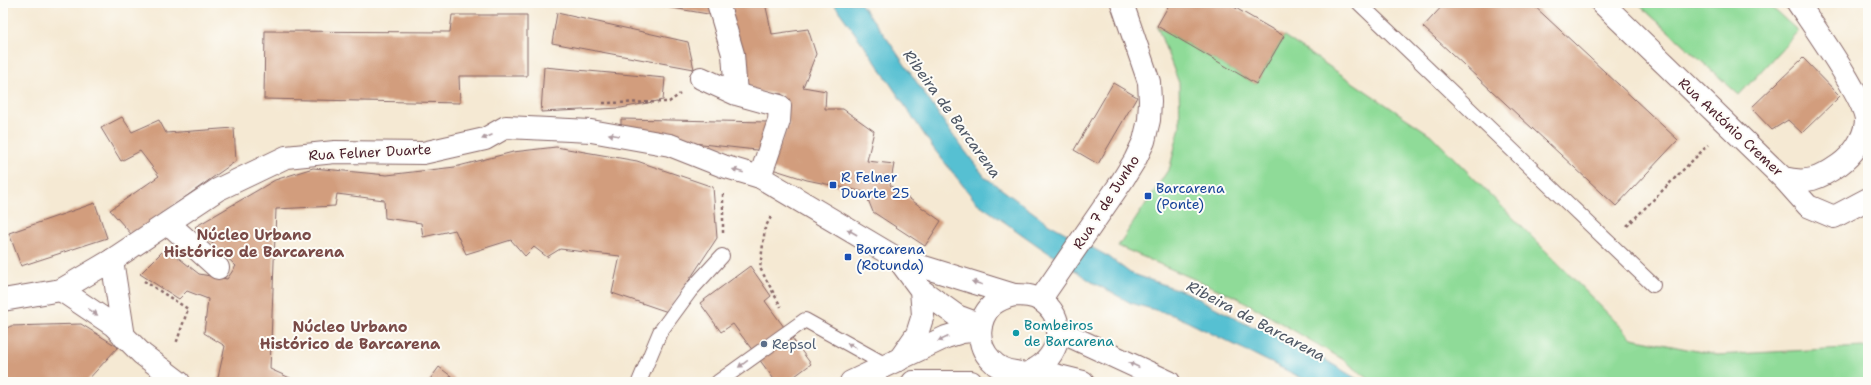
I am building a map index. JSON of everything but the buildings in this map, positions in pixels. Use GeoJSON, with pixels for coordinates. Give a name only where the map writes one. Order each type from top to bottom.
{"type":"FeatureCollection","features":[{"type":"Feature","properties":{"kind":"street"},"geometry":{"type":"LineString","coordinates":[[718,3],[733,54],[736,94]]}},
{"type":"Feature","properties":{"kind":"street","name":"Rua 7 de Junho"},"geometry":{"type":"LineString","coordinates":[[1040,300],[1090,229],[1135,160],[1144,141],[1149,120],[1149,82],[1122,3]]}},
{"type":"Feature","properties":{"kind":"street","name":"Rua António Cremer"},"geometry":{"type":"LineString","coordinates":[[1602,3],[1783,178],[1799,182],[1824,176],[1845,161],[1861,142],[1866,121],[1861,103],[1798,3]]}},
{"type":"Feature","properties":{"kind":"street"},"geometry":{"type":"LineString","coordinates":[[701,78],[736,94],[780,106],[779,121],[760,177]]}},
{"type":"Feature","properties":{"kind":"street","name":"Rua Felner Duarte"},"geometry":{"type":"LineString","coordinates":[[61,290],[118,256],[217,190],[286,157],[336,152],[423,153],[485,139],[506,127],[591,131],[670,145],[723,166],[760,177],[898,259],[1014,295]]}},
{"type":"Feature","properties":{"kind":"street"},"geometry":{"type":"LineString","coordinates":[[1783,178],[1808,206],[1834,217],[1868,199]]}},
{"type":"Feature","properties":{"kind":"street"},"geometry":{"type":"LineString","coordinates":[[168,223],[218,268]]}},
{"type":"Feature","properties":{"kind":"street"},"geometry":{"type":"LineString","coordinates":[[118,256],[124,336]]}},
{"type":"Feature","properties":{"kind":"street","name":"Rua Felner Duarte"},"geometry":{"type":"LineString","coordinates":[[898,259],[921,290],[957,316],[981,328]]}},
{"type":"Feature","properties":{"kind":"street"},"geometry":{"type":"LineString","coordinates":[[3,300],[61,290],[113,325],[142,354],[172,377]]}},
{"type":"Feature","properties":{"kind":"street"},"geometry":{"type":"LineString","coordinates":[[893,362],[918,334],[924,315],[921,290]]}},
{"type":"Feature","properties":{"kind":"street"},"geometry":{"type":"LineString","coordinates":[[975,382],[1027,371],[1044,364],[1052,355],[1057,344],[1059,331],[1056,319],[1050,308],[1040,300],[1028,295],[1014,295],[1003,298],[993,305],[985,314],[981,328],[982,346],[991,360],[999,367],[1009,371],[1027,371],[1083,382]]}},
{"type":"Feature","properties":{"kind":"street"},"geometry":{"type":"LineString","coordinates":[[850,382],[946,337],[981,328]]}},
{"type":"Feature","properties":{"kind":"street"},"geometry":{"type":"LineString","coordinates":[[1059,331],[1169,382]]}},
{"type":"Feature","properties":{"kind":"street"},"geometry":{"type":"LineString","coordinates":[[913,382],[971,382]]}},
{"type":"Feature","properties":{"kind":"lane"},"geometry":{"type":"LineString","coordinates":[[1360,3],[1653,285]]}},
{"type":"Feature","properties":{"kind":"lane"},"geometry":{"type":"LineString","coordinates":[[639,382],[660,332],[690,291],[722,256]]}},
{"type":"Feature","properties":{"kind":"lane"},"geometry":{"type":"LineString","coordinates":[[718,382],[805,320],[893,362]]}},
{"type":"Feature","properties":{"kind":"path"},"geometry":{"type":"LineString","coordinates":[[1610,244],[1728,124]]}},
{"type":"Feature","properties":{"kind":"path"},"geometry":{"type":"LineString","coordinates":[[722,256],[723,166]]}},
{"type":"Feature","properties":{"kind":"path"},"geometry":{"type":"LineString","coordinates":[[765,228],[760,268],[793,328]]}},
{"type":"Feature","properties":{"kind":"path"},"geometry":{"type":"LineString","coordinates":[[118,256],[188,309],[172,377]]}},
{"type":"Feature","properties":{"kind":"green space"},"geometry":{"type":"Polygon","coordinates":[[[1637,3],[1767,3],[1798,31],[1739,95],[1637,3]]]}},
{"type":"Feature","properties":{"kind":"green space"},"geometry":{"type":"Polygon","coordinates":[[[1157,26],[1256,84],[1284,36],[1431,135],[1632,338],[1717,355],[1863,347],[1868,349],[1868,382],[1373,382],[1342,359],[1240,299],[1118,246],[1170,167],[1180,126],[1179,83],[1157,26]]]}},
{"type":"Feature","properties":{"kind":"water"},"geometry":{"type":"Polygon","coordinates":[[[833,3],[860,3],[888,40],[952,134],[985,177],[1049,224],[1109,257],[1130,273],[1188,293],[1248,325],[1284,335],[1362,382],[1310,382],[1176,316],[1131,303],[1092,282],[976,202],[934,149],[870,54],[833,3]]]}},
{"type":"Feature","properties":{"kind":"place","name":"R Felner Duarte 25"},"geometry":{"type":"Point","coordinates":[833,185]}},
{"type":"Feature","properties":{"kind":"place","name":"Barcarena (Ponte)"},"geometry":{"type":"Point","coordinates":[1148,196]}},
{"type":"Feature","properties":{"kind":"place","name":"Barcarena (Rotunda)"},"geometry":{"type":"Point","coordinates":[848,257]}},
{"type":"Feature","properties":{"kind":"place","name":"Bombeiros de Barcarena"},"geometry":{"type":"Point","coordinates":[1016,333]}},
{"type":"Feature","properties":{"kind":"place","name":"Repsol"},"geometry":{"type":"Point","coordinates":[764,344]}},
{"type":"Feature","properties":{"kind":"district","name":"Núcleo Urbano Histórico de Barcarena"},"geometry":{"type":"Point","coordinates":[254,244]}},
{"type":"Feature","properties":{"kind":"district","name":"Núcleo Urbano Histórico de Barcarena"},"geometry":{"type":"Point","coordinates":[350,336]}},
{"type":"Feature","properties":{"kind":"water label","name":"Ribeira de Barcarena"},"geometry":{"type":"Point","coordinates":[952,114]}},
{"type":"Feature","properties":{"kind":"water label","name":"Ribeira de Barcarena"},"geometry":{"type":"Point","coordinates":[1256,321]}}]}
